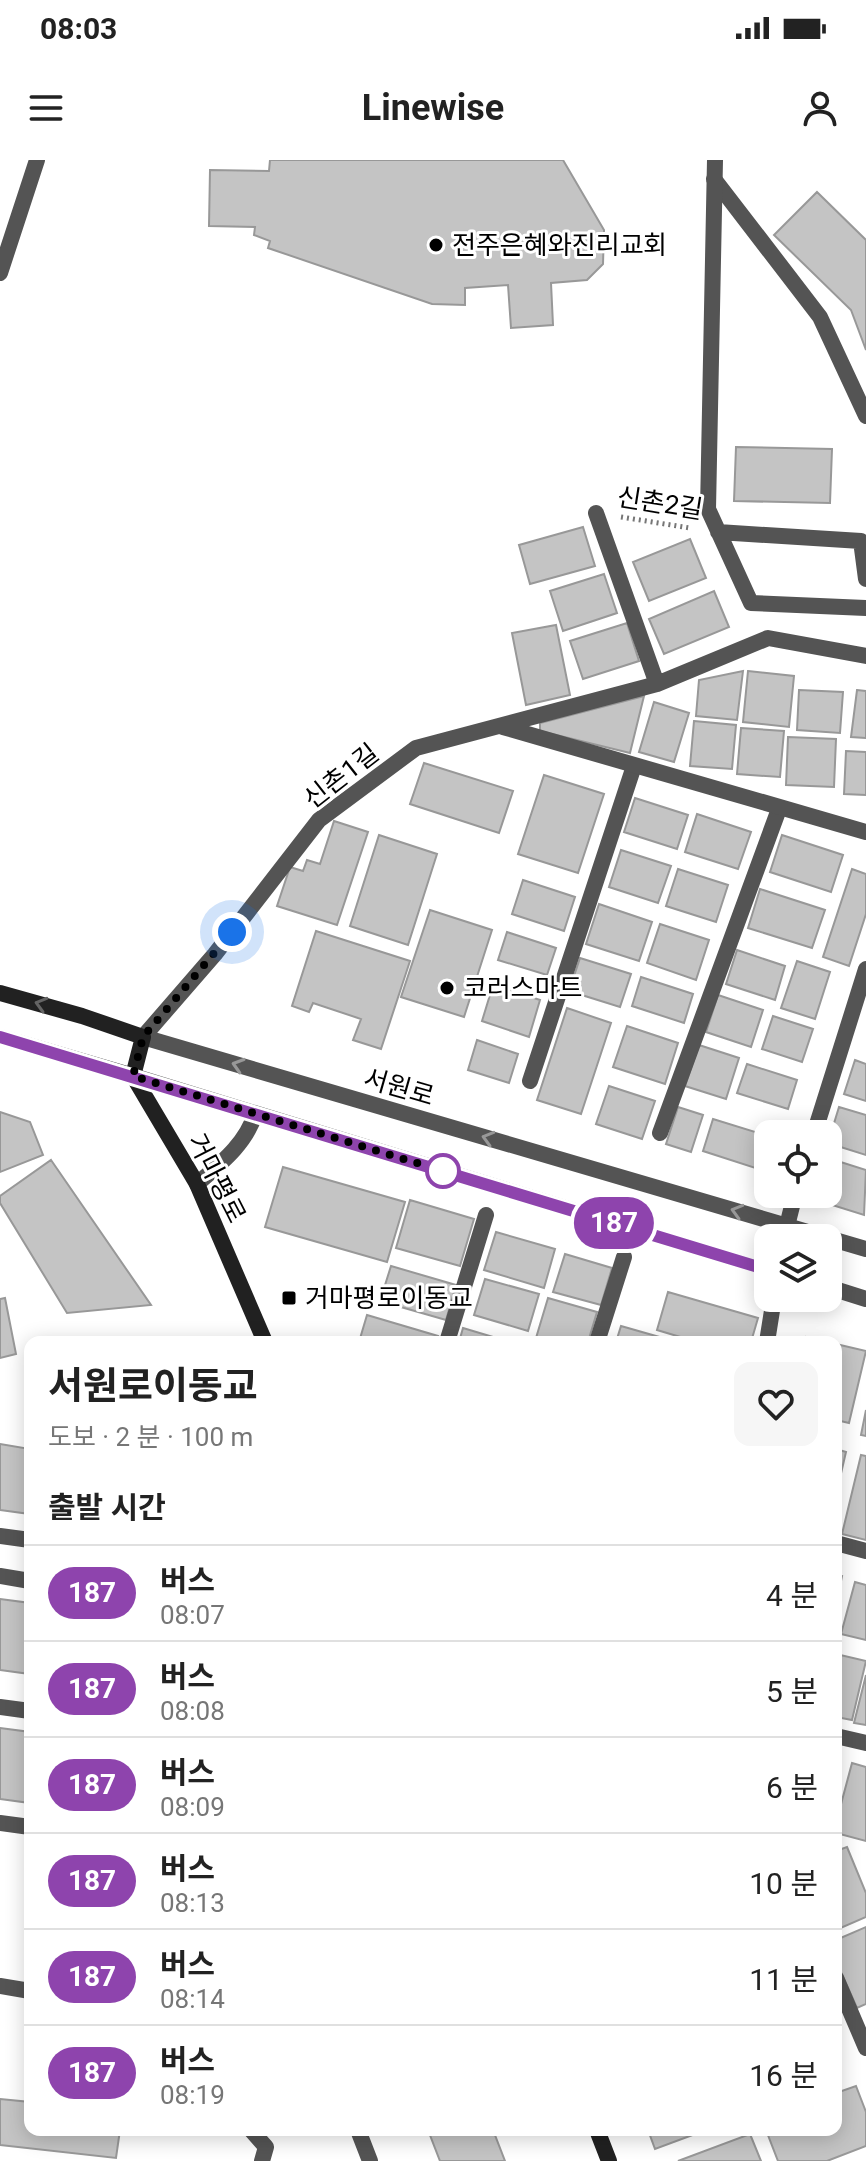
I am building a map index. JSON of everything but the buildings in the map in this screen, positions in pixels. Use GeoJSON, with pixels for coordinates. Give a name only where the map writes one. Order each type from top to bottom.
{"type":"FeatureCollection","features":[{"type":"Feature","properties":{"kind":"main road","name":"서원로"},"geometry":{"type":"LineString","coordinates":[[0,993],[143,1037]]}},
{"type":"Feature","properties":{"kind":"main road"},"geometry":{"type":"LineString","coordinates":[[0,1037],[133,1076],[143,1037]]}},
{"type":"Feature","properties":{"kind":"main road","name":"거마평로"},"geometry":{"type":"LineString","coordinates":[[133,1076],[197,1184],[262,1336]]}},
{"type":"Feature","properties":{"kind":"main road"},"geometry":{"type":"LineString","coordinates":[[599,2136],[609,2161]]}},
{"type":"Feature","properties":{"kind":"street"},"geometry":{"type":"LineString","coordinates":[[0,273],[37,160]]}},
{"type":"Feature","properties":{"kind":"street"},"geometry":{"type":"LineString","coordinates":[[715,160],[708,509],[751,603],[866,608]]}},
{"type":"Feature","properties":{"kind":"street"},"geometry":{"type":"LineString","coordinates":[[714,179],[820,317],[866,416]]}},
{"type":"Feature","properties":{"kind":"street"},"geometry":{"type":"LineString","coordinates":[[596,513],[657,684]]}},
{"type":"Feature","properties":{"kind":"street"},"geometry":{"type":"LineString","coordinates":[[718,532],[861,541],[866,579]]}},
{"type":"Feature","properties":{"kind":"street","name":"신촌1길"},"geometry":{"type":"LineString","coordinates":[[143,1037],[215,954],[319,820],[416,748],[657,684],[768,638],[866,656]]}},
{"type":"Feature","properties":{"kind":"street"},"geometry":{"type":"LineString","coordinates":[[501,726],[866,832]]}},
{"type":"Feature","properties":{"kind":"street"},"geometry":{"type":"LineString","coordinates":[[530,1081],[634,766]]}},
{"type":"Feature","properties":{"kind":"street"},"geometry":{"type":"LineString","coordinates":[[660,1133],[779,809]]}},
{"type":"Feature","properties":{"kind":"street"},"geometry":{"type":"LineString","coordinates":[[818,1120],[866,969]]}},
{"type":"Feature","properties":{"kind":"street","name":"서원로"},"geometry":{"type":"LineString","coordinates":[[143,1037],[758,1224]]}},
{"type":"Feature","properties":{"kind":"street"},"geometry":{"type":"LineString","coordinates":[[133,1076],[754,1266]]}},
{"type":"Feature","properties":{"kind":"street"},"geometry":{"type":"LineString","coordinates":[[197,1184],[234,1150],[250,1130],[255,1114]]}},
{"type":"Feature","properties":{"kind":"street"},"geometry":{"type":"LineString","coordinates":[[449,1336],[486,1215]]}},
{"type":"Feature","properties":{"kind":"street","name":"서원로"},"geometry":{"type":"LineString","coordinates":[[842,1244],[866,1249]]}},
{"type":"Feature","properties":{"kind":"street"},"geometry":{"type":"LineString","coordinates":[[599,1336],[624,1257]]}},
{"type":"Feature","properties":{"kind":"street"},"geometry":{"type":"LineString","coordinates":[[842,1291],[866,1299]]}},
{"type":"Feature","properties":{"kind":"street"},"geometry":{"type":"LineString","coordinates":[[768,1336],[772,1312]]}},
{"type":"Feature","properties":{"kind":"street"},"geometry":{"type":"LineString","coordinates":[[0,1536],[24,1539]]}},
{"type":"Feature","properties":{"kind":"street"},"geometry":{"type":"LineString","coordinates":[[842,1545],[866,1551]]}},
{"type":"Feature","properties":{"kind":"street"},"geometry":{"type":"LineString","coordinates":[[0,1576],[24,1580]]}},
{"type":"Feature","properties":{"kind":"street"},"geometry":{"type":"LineString","coordinates":[[0,1707],[24,1710]]}},
{"type":"Feature","properties":{"kind":"street"},"geometry":{"type":"LineString","coordinates":[[842,1737],[866,1743]]}},
{"type":"Feature","properties":{"kind":"street"},"geometry":{"type":"LineString","coordinates":[[0,1823],[24,1826]]}},
{"type":"Feature","properties":{"kind":"street"},"geometry":{"type":"LineString","coordinates":[[0,1986],[24,1990]]}},
{"type":"Feature","properties":{"kind":"street"},"geometry":{"type":"LineString","coordinates":[[842,1992],[866,2048]]}},
{"type":"Feature","properties":{"kind":"street"},"geometry":{"type":"LineString","coordinates":[[256,2136],[266,2147],[262,2161]]}},
{"type":"Feature","properties":{"kind":"street"},"geometry":{"type":"LineString","coordinates":[[360,2136],[370,2161]]}},
{"type":"Feature","properties":{"kind":"path","name":"신촌2길"},"geometry":{"type":"LineString","coordinates":[[596,513],[718,532]]}},
{"type":"Feature","properties":{"kind":"bus line","name":"187"},"geometry":{"type":"LineString","coordinates":[[0,1037],[754,1266]]}},
{"type":"Feature","properties":{"kind":"place","name":"전주은혜와진리교회"},"geometry":{"type":"Point","coordinates":[436,245]}},
{"type":"Feature","properties":{"kind":"place","name":"코러스마트"},"geometry":{"type":"Point","coordinates":[447,988]}},
{"type":"Feature","properties":{"kind":"place","name":"거마평로이동교"},"geometry":{"type":"Point","coordinates":[289,1298]}},
{"type":"Feature","properties":{"kind":"route"},"geometry":{"type":"LineString","coordinates":[[232,932],[143,1037],[133,1076],[443,1171]]}}]}
